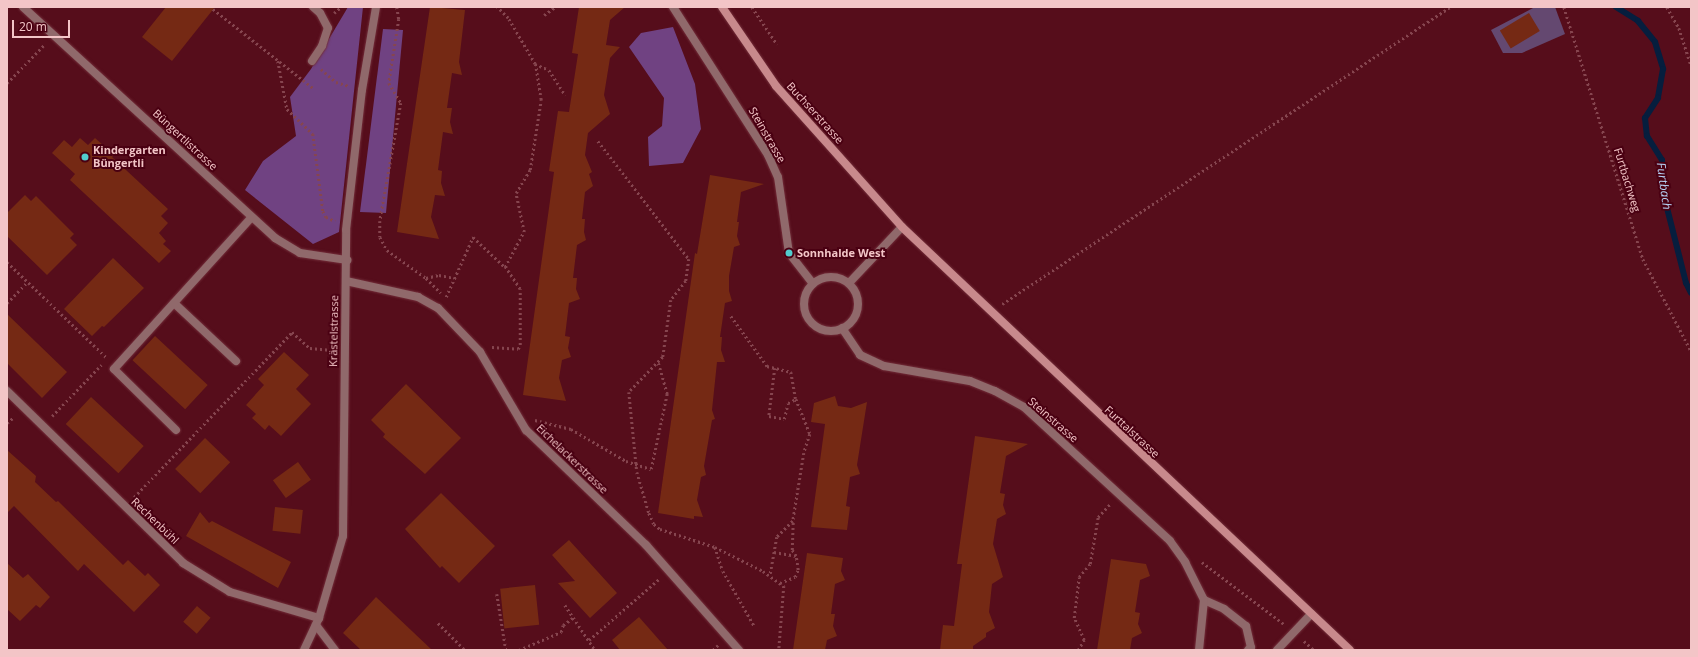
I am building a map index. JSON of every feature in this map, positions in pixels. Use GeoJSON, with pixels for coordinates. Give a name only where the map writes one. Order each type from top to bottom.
{"type":"FeatureCollection","features":[{"type":"Feature","properties":{"kind":"main road","name":"Buchserstrasse"},"geometry":{"type":"LineString","coordinates":[[722,7],[776,86],[902,227]]}},
{"type":"Feature","properties":{"kind":"main road","name":"Furttalstrasse"},"geometry":{"type":"LineString","coordinates":[[902,227],[1350,650]]}},
{"type":"Feature","properties":{"kind":"street","name":"Büngertlistrasse"},"geometry":{"type":"LineString","coordinates":[[23,7],[275,238],[300,254],[346,260]]}},
{"type":"Feature","properties":{"kind":"street"},"geometry":{"type":"LineString","coordinates":[[312,61],[322,46],[328,28],[320,13],[313,7]]}},
{"type":"Feature","properties":{"kind":"street","name":"Krästelstrasse"},"geometry":{"type":"LineString","coordinates":[[304,650],[318,621],[343,536],[344,351],[347,226],[362,90],[376,7]]}},
{"type":"Feature","properties":{"kind":"street","name":"Steinstrasse"},"geometry":{"type":"LineString","coordinates":[[673,7],[768,155],[778,177],[789,253],[813,284]]}},
{"type":"Feature","properties":{"kind":"street"},"geometry":{"type":"LineString","coordinates":[[176,430],[114,369],[252,217]]}},
{"type":"Feature","properties":{"kind":"street"},"geometry":{"type":"LineString","coordinates":[[849,283],[902,227]]}},
{"type":"Feature","properties":{"kind":"street"},"geometry":{"type":"LineString","coordinates":[[830,277],[849,283],[858,297],[857,311],[848,325],[842,328],[823,329],[809,319],[805,300],[813,284],[830,277]]}},
{"type":"Feature","properties":{"kind":"street","name":"Eichelackerstrasse"},"geometry":{"type":"LineString","coordinates":[[346,281],[418,296],[438,308],[480,352],[526,430],[646,545],[739,650]]}},
{"type":"Feature","properties":{"kind":"street"},"geometry":{"type":"LineString","coordinates":[[174,303],[236,361]]}},
{"type":"Feature","properties":{"kind":"street","name":"Steinstrasse"},"geometry":{"type":"LineString","coordinates":[[842,328],[860,355],[884,366],[970,382],[995,391],[1024,407],[1170,541],[1185,562],[1204,600]]}},
{"type":"Feature","properties":{"kind":"street","name":"Rechenbühl"},"geometry":{"type":"LineString","coordinates":[[7,390],[183,563],[230,592],[318,621]]}},
{"type":"Feature","properties":{"kind":"street"},"geometry":{"type":"LineString","coordinates":[[1199,650],[1204,600],[1224,609],[1246,626],[1251,647],[1248,650]]}},
{"type":"Feature","properties":{"kind":"street"},"geometry":{"type":"LineString","coordinates":[[1277,650],[1311,614]]}},
{"type":"Feature","properties":{"kind":"street"},"geometry":{"type":"LineString","coordinates":[[318,621],[335,650]]}},
{"type":"Feature","properties":{"kind":"path"},"geometry":{"type":"LineString","coordinates":[[397,7],[399,19],[389,83],[401,103],[380,221],[380,238],[387,250],[426,278],[446,297],[473,237],[505,267],[520,290],[520,345],[518,349],[489,346],[480,352]]}},
{"type":"Feature","properties":{"kind":"path"},"geometry":{"type":"LineString","coordinates":[[497,7],[508,18],[535,64],[541,100],[530,170],[516,193],[524,232],[505,267]]}},
{"type":"Feature","properties":{"kind":"path"},"geometry":{"type":"LineString","coordinates":[[544,15],[555,7]]}},
{"type":"Feature","properties":{"kind":"path"},"geometry":{"type":"LineString","coordinates":[[752,7],[777,44]]}},
{"type":"Feature","properties":{"kind":"path"},"geometry":{"type":"LineString","coordinates":[[1012,297],[1450,7]]}},
{"type":"Feature","properties":{"kind":"path","name":"Furtbachweg"},"geometry":{"type":"LineString","coordinates":[[1564,7],[1644,260],[1691,351]]}},
{"type":"Feature","properties":{"kind":"path"},"geometry":{"type":"LineString","coordinates":[[1667,7],[1679,28],[1691,64]]}},
{"type":"Feature","properties":{"kind":"path"},"geometry":{"type":"LineString","coordinates":[[213,9],[313,88]]}},
{"type":"Feature","properties":{"kind":"path"},"geometry":{"type":"LineString","coordinates":[[7,83],[54,35]]}},
{"type":"Feature","properties":{"kind":"path"},"geometry":{"type":"LineString","coordinates":[[278,61],[287,109],[314,134],[323,211],[326,217],[347,226]]}},
{"type":"Feature","properties":{"kind":"path"},"geometry":{"type":"LineString","coordinates":[[312,61],[336,82],[362,90]]}},
{"type":"Feature","properties":{"kind":"path"},"geometry":{"type":"LineString","coordinates":[[535,64],[550,70],[565,95]]}},
{"type":"Feature","properties":{"kind":"path"},"geometry":{"type":"LineString","coordinates":[[598,141],[689,259],[686,281],[671,300],[663,358],[629,392],[636,463],[654,524],[660,529],[715,547],[770,576],[784,586],[779,650]]}},
{"type":"Feature","properties":{"kind":"path"},"geometry":{"type":"LineString","coordinates":[[7,262],[107,358]]}},
{"type":"Feature","properties":{"kind":"path"},"geometry":{"type":"LineString","coordinates":[[426,278],[439,275],[454,278]]}},
{"type":"Feature","properties":{"kind":"path"},"geometry":{"type":"LineString","coordinates":[[7,303],[28,281]]}},
{"type":"Feature","properties":{"kind":"path"},"geometry":{"type":"LineString","coordinates":[[731,316],[768,366],[791,372],[796,399],[810,434],[804,453],[793,521],[792,550],[796,556],[798,564],[795,576],[779,583]]}},
{"type":"Feature","properties":{"kind":"path"},"geometry":{"type":"LineString","coordinates":[[125,506],[292,332],[310,348],[344,351]]}},
{"type":"Feature","properties":{"kind":"path"},"geometry":{"type":"LineString","coordinates":[[521,421],[537,420],[571,429],[626,461],[651,469],[667,394],[658,363]]}},
{"type":"Feature","properties":{"kind":"path"},"geometry":{"type":"LineString","coordinates":[[775,368],[769,416],[784,419],[788,403],[796,399]]}},
{"type":"Feature","properties":{"kind":"path"},"geometry":{"type":"LineString","coordinates":[[1078,650],[1084,640],[1074,618],[1079,577],[1090,564],[1098,517],[1111,502],[1106,497]]}},
{"type":"Feature","properties":{"kind":"path"},"geometry":{"type":"LineString","coordinates":[[770,576],[777,537],[793,521]]}},
{"type":"Feature","properties":{"kind":"path"},"geometry":{"type":"LineString","coordinates":[[715,547],[723,571],[755,627]]}},
{"type":"Feature","properties":{"kind":"path"},"geometry":{"type":"LineString","coordinates":[[774,552],[796,556]]}},
{"type":"Feature","properties":{"kind":"path"},"geometry":{"type":"LineString","coordinates":[[1200,561],[1294,632],[1314,650]]}},
{"type":"Feature","properties":{"kind":"path"},"geometry":{"type":"LineString","coordinates":[[588,640],[668,571]]}},
{"type":"Feature","properties":{"kind":"path"},"geometry":{"type":"LineString","coordinates":[[497,594],[506,650]]}},
{"type":"Feature","properties":{"kind":"path"},"geometry":{"type":"LineString","coordinates":[[565,605],[595,650]]}},
{"type":"Feature","properties":{"kind":"path"},"geometry":{"type":"LineString","coordinates":[[519,650],[561,632],[563,625],[574,617]]}},
{"type":"Feature","properties":{"kind":"path"},"geometry":{"type":"LineString","coordinates":[[438,623],[465,650]]}},
{"type":"Feature","properties":{"kind":"shaded area"},"geometry":{"type":"Polygon","coordinates":[[[348,7],[363,7],[339,232],[313,244],[245,190],[263,161],[296,136],[290,97],[311,69],[348,7]]]}},
{"type":"Feature","properties":{"kind":"shaded area"},"geometry":{"type":"Polygon","coordinates":[[[1535,7],[1555,7],[1565,34],[1522,53],[1503,53],[1491,30],[1535,7]]]}},
{"type":"Feature","properties":{"kind":"shaded area"},"geometry":{"type":"Polygon","coordinates":[[[673,27],[695,84],[701,129],[683,163],[649,166],[648,137],[662,126],[664,98],[629,47],[641,33],[673,27]]]}},
{"type":"Feature","properties":{"kind":"shaded area"},"geometry":{"type":"Polygon","coordinates":[[[383,29],[403,30],[386,213],[360,212],[383,29]]]}},
{"type":"Feature","properties":{"kind":"building"},"geometry":{"type":"Polygon","coordinates":[[[166,7],[215,7],[172,61],[142,37],[166,7]]]}},
{"type":"Feature","properties":{"kind":"building"},"geometry":{"type":"Polygon","coordinates":[[[430,7],[465,10],[459,62],[462,75],[452,73],[447,108],[452,108],[450,122],[453,134],[443,132],[438,170],[442,171],[441,183],[445,196],[435,195],[431,217],[439,239],[397,232],[430,7]]]}},
{"type":"Feature","properties":{"kind":"building"},"geometry":{"type":"Polygon","coordinates":[[[579,7],[625,7],[610,20],[606,45],[620,47],[610,58],[604,95],[610,114],[588,133],[585,155],[592,172],[589,174],[593,186],[585,192],[582,219],[585,219],[584,232],[586,240],[577,245],[573,278],[577,278],[576,289],[580,299],[569,303],[565,336],[570,337],[568,348],[571,357],[562,360],[559,378],[566,401],[523,395],[554,172],[549,171],[558,111],[569,112],[578,54],[572,53],[579,7]]]}},
{"type":"Feature","properties":{"kind":"building"},"geometry":{"type":"Polygon","coordinates":[[[1529,13],[1540,31],[1511,49],[1500,31],[1529,13]]]}},
{"type":"Feature","properties":{"kind":"building"},"geometry":{"type":"Polygon","coordinates":[[[80,138],[88,145],[95,138],[114,155],[112,157],[168,209],[161,216],[168,223],[159,233],[166,241],[163,244],[171,251],[159,263],[70,180],[75,174],[52,153],[64,140],[72,147],[80,138]]]}},
{"type":"Feature","properties":{"kind":"building"},"geometry":{"type":"Polygon","coordinates":[[[710,175],[764,184],[741,192],[737,222],[739,222],[737,236],[740,245],[734,247],[729,276],[729,291],[732,301],[725,303],[720,337],[722,337],[721,350],[725,362],[717,362],[712,410],[715,419],[712,420],[704,466],[706,475],[701,477],[697,500],[703,517],[694,516],[694,519],[658,513],[695,253],[697,254],[710,175]]]}},
{"type":"Feature","properties":{"kind":"building"},"geometry":{"type":"Polygon","coordinates":[[[25,195],[31,201],[36,196],[74,234],[70,238],[77,245],[47,275],[7,236],[7,213],[25,195]]]}},
{"type":"Feature","properties":{"kind":"building"},"geometry":{"type":"Polygon","coordinates":[[[113,258],[144,288],[104,327],[102,326],[92,336],[64,309],[113,258]]]}},
{"type":"Feature","properties":{"kind":"building"},"geometry":{"type":"Polygon","coordinates":[[[7,314],[67,372],[42,398],[7,363],[7,314]]]}},
{"type":"Feature","properties":{"kind":"building"},"geometry":{"type":"Polygon","coordinates":[[[155,336],[208,385],[185,409],[132,360],[155,336]]]}},
{"type":"Feature","properties":{"kind":"building"},"geometry":{"type":"Polygon","coordinates":[[[284,352],[309,375],[296,389],[311,404],[281,436],[269,425],[265,430],[252,418],[256,414],[246,405],[264,385],[258,379],[284,352]]]}},
{"type":"Feature","properties":{"kind":"building"},"geometry":{"type":"Polygon","coordinates":[[[406,384],[461,438],[425,474],[383,437],[385,434],[371,420],[406,384]]]}},
{"type":"Feature","properties":{"kind":"building"},"geometry":{"type":"Polygon","coordinates":[[[835,396],[838,406],[851,408],[867,402],[857,465],[860,474],[850,477],[846,506],[850,507],[847,530],[811,527],[825,424],[811,422],[814,403],[835,396]]]}},
{"type":"Feature","properties":{"kind":"building"},"geometry":{"type":"Polygon","coordinates":[[[91,397],[144,446],[118,473],[66,424],[91,397]]]}},
{"type":"Feature","properties":{"kind":"building"},"geometry":{"type":"Polygon","coordinates":[[[975,436],[1028,444],[1006,456],[1000,493],[1005,494],[1003,505],[1006,514],[997,519],[993,544],[1003,577],[992,584],[989,612],[995,628],[986,633],[986,637],[973,646],[973,650],[940,650],[943,625],[954,626],[962,564],[957,564],[975,436]]]}},
{"type":"Feature","properties":{"kind":"building"},"geometry":{"type":"Polygon","coordinates":[[[205,438],[230,462],[200,493],[175,469],[205,438]]]}},
{"type":"Feature","properties":{"kind":"building"},"geometry":{"type":"Polygon","coordinates":[[[7,450],[36,476],[35,482],[56,502],[58,501],[123,565],[128,560],[145,576],[148,573],[160,585],[134,612],[84,564],[78,571],[14,506],[7,513],[7,450]]]}},
{"type":"Feature","properties":{"kind":"building"},"geometry":{"type":"Polygon","coordinates":[[[298,462],[311,480],[286,498],[273,480],[298,462]]]}},
{"type":"Feature","properties":{"kind":"building"},"geometry":{"type":"Polygon","coordinates":[[[441,493],[495,546],[459,583],[442,566],[440,568],[405,529],[441,493]]]}},
{"type":"Feature","properties":{"kind":"building"},"geometry":{"type":"Polygon","coordinates":[[[275,507],[303,510],[300,534],[272,531],[275,507]]]}},
{"type":"Feature","properties":{"kind":"building"},"geometry":{"type":"Polygon","coordinates":[[[200,512],[209,523],[212,521],[291,562],[278,588],[186,536],[200,512]]]}},
{"type":"Feature","properties":{"kind":"building"},"geometry":{"type":"Polygon","coordinates":[[[569,540],[617,593],[590,618],[558,583],[575,581],[552,555],[569,540]]]}},
{"type":"Feature","properties":{"kind":"building"},"geometry":{"type":"Polygon","coordinates":[[[807,553],[843,558],[841,571],[845,580],[835,584],[831,614],[835,614],[833,626],[837,636],[827,640],[825,650],[793,650],[807,553]]]}},
{"type":"Feature","properties":{"kind":"building"},"geometry":{"type":"Polygon","coordinates":[[[1111,559],[1146,564],[1150,576],[1140,580],[1135,612],[1140,613],[1138,624],[1142,633],[1132,638],[1130,650],[1097,650],[1111,559]]]}},
{"type":"Feature","properties":{"kind":"building"},"geometry":{"type":"Polygon","coordinates":[[[7,563],[23,578],[28,574],[50,597],[40,608],[36,605],[20,621],[7,609],[7,563]]]}},
{"type":"Feature","properties":{"kind":"building"},"geometry":{"type":"Polygon","coordinates":[[[535,585],[539,625],[504,628],[500,589],[535,585]]]}},
{"type":"Feature","properties":{"kind":"building"},"geometry":{"type":"Polygon","coordinates":[[[376,597],[432,650],[361,650],[343,633],[376,597]]]}},
{"type":"Feature","properties":{"kind":"building"},"geometry":{"type":"Polygon","coordinates":[[[197,606],[211,618],[197,634],[183,622],[197,606]]]}},
{"type":"Feature","properties":{"kind":"building"},"geometry":{"type":"Polygon","coordinates":[[[639,617],[668,650],[620,650],[612,640],[639,617]]]}},
{"type":"Feature","properties":{"kind":"waterway","name":"Furtbach"},"geometry":{"type":"LineString","coordinates":[[1616,7],[1638,21],[1655,42],[1663,69],[1658,98],[1645,118],[1647,136],[1662,160],[1663,192],[1686,283],[1691,293]]}},
{"type":"Feature","properties":{"kind":"place","name":"Kindergarten Büngertli"},"geometry":{"type":"Point","coordinates":[85,157]}},
{"type":"Feature","properties":{"kind":"place","name":"Sonnhalde West"},"geometry":{"type":"Point","coordinates":[789,253]}}]}
